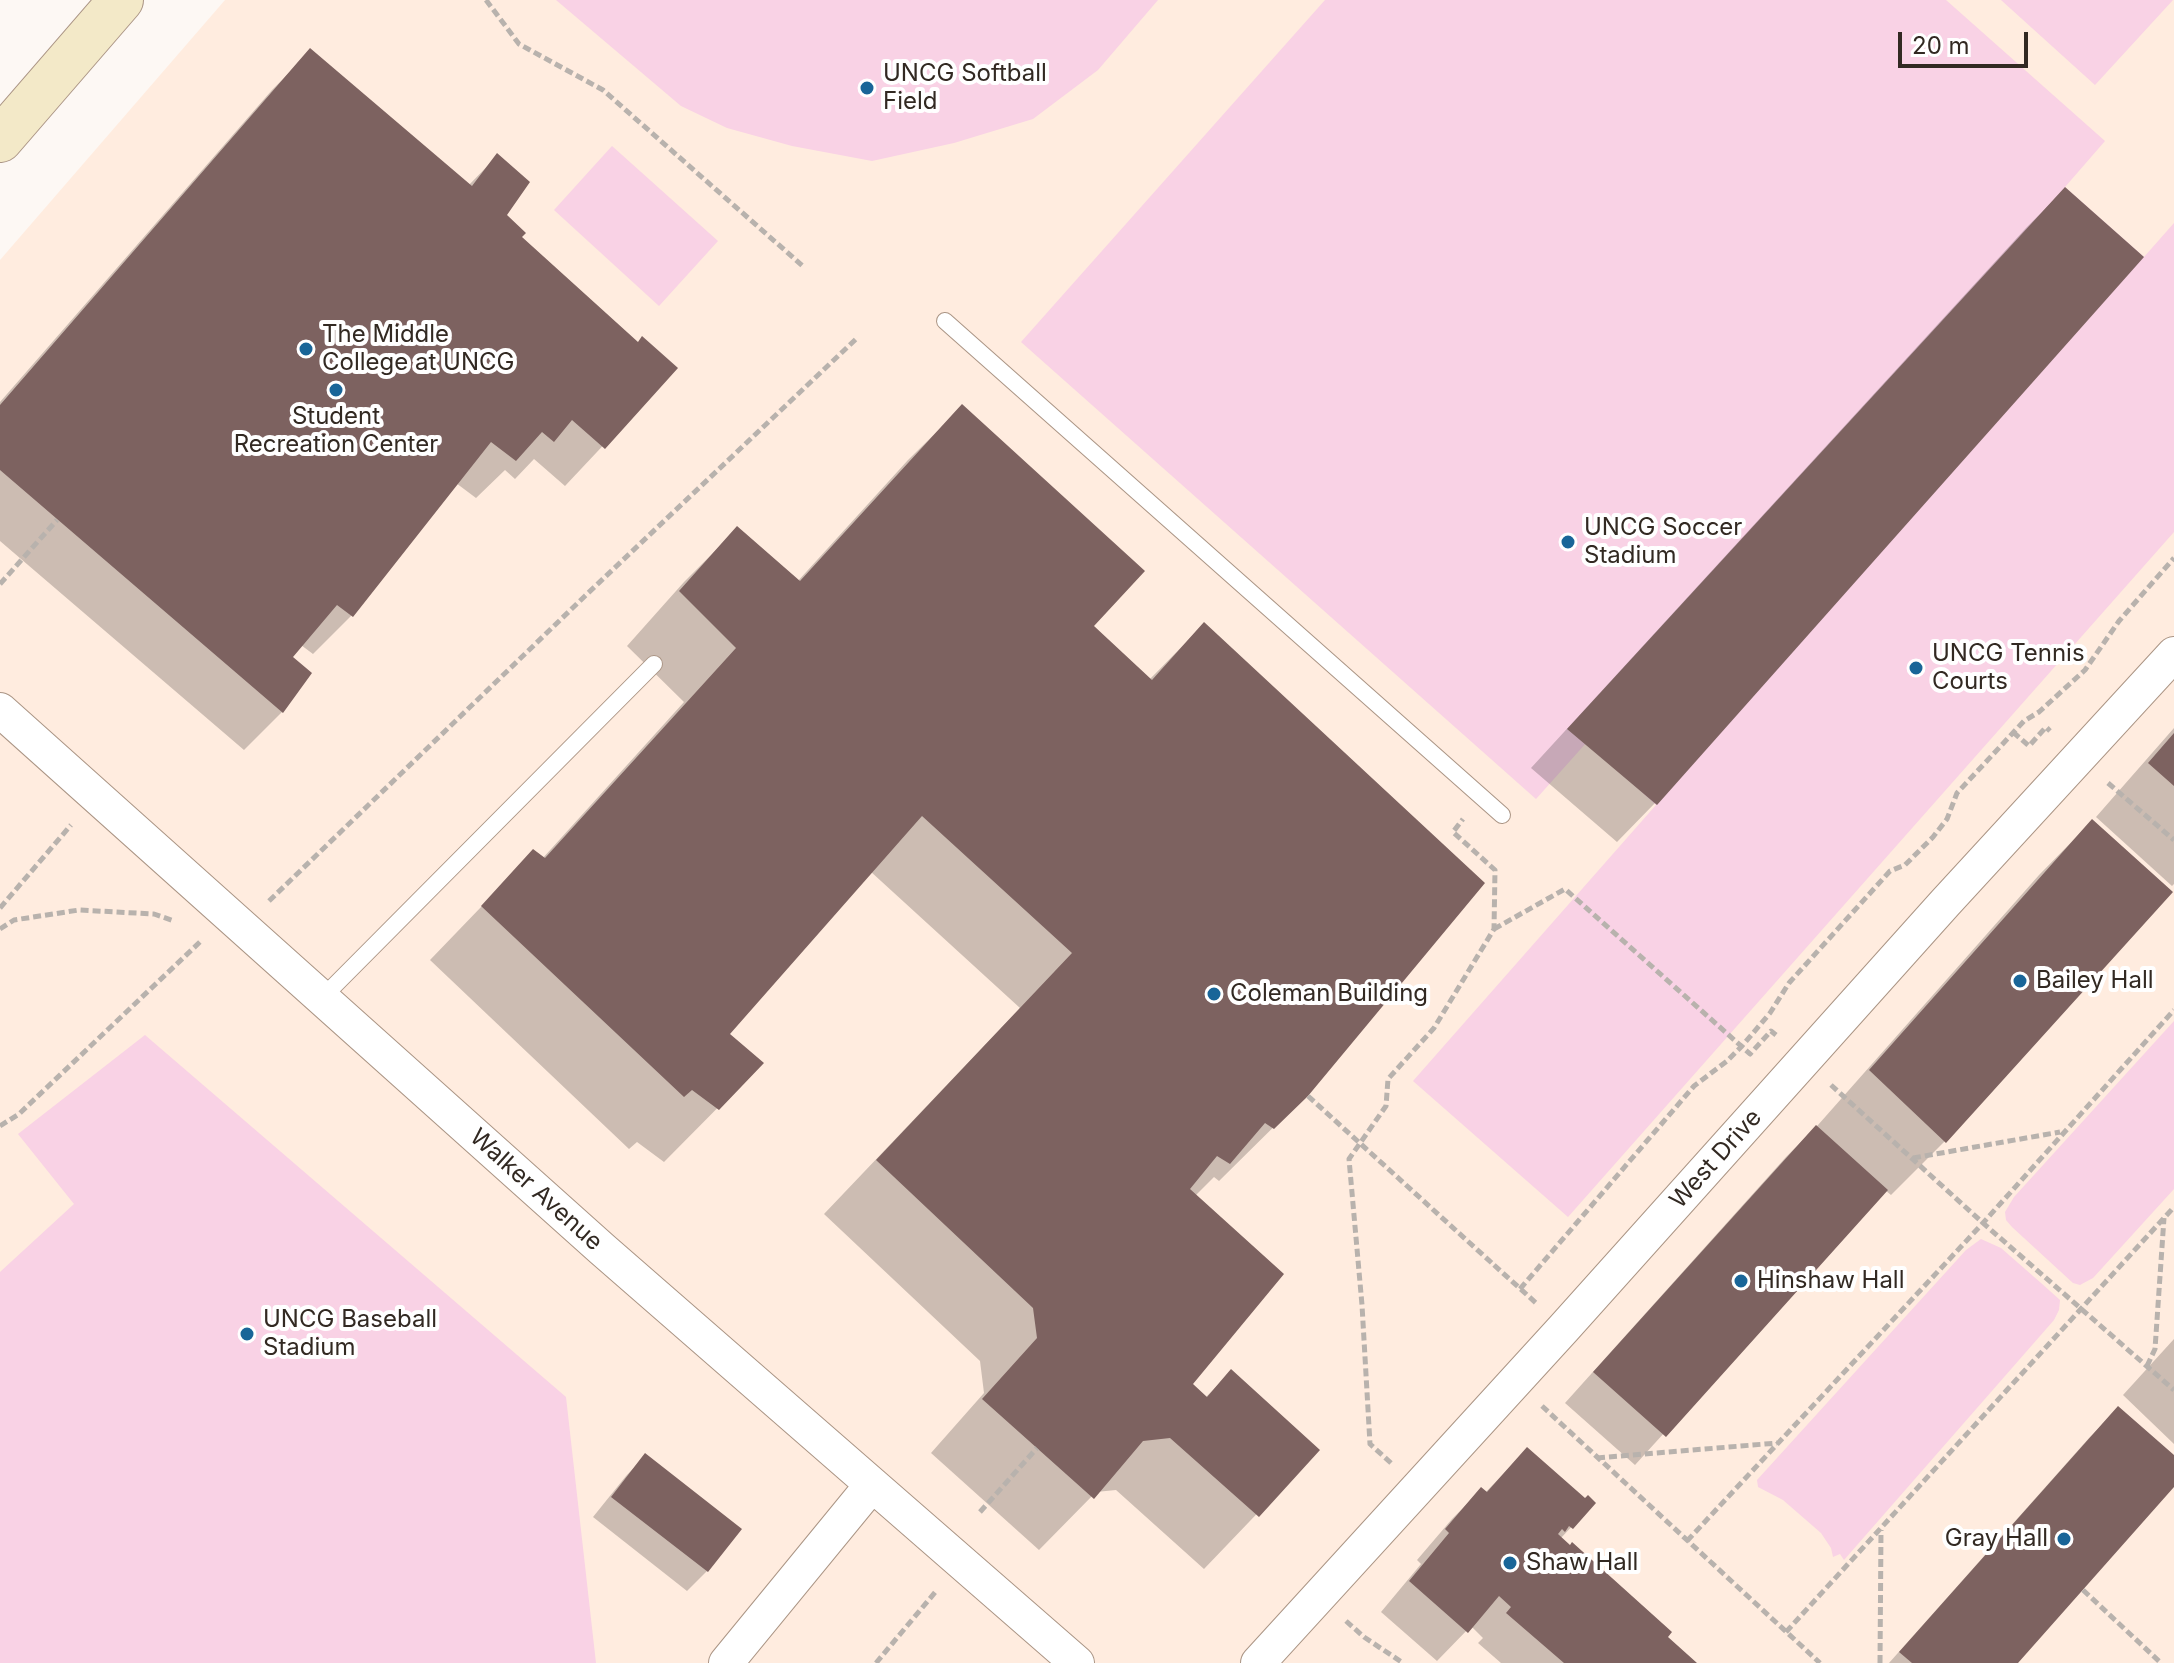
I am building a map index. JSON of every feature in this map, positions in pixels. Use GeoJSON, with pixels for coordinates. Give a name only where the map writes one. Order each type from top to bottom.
{"type":"FeatureCollection","features":[{"type":"Feature","properties":{"kind":"main road"},"geometry":{"type":"LineString","coordinates":[[0,140],[121,0]]}},
{"type":"Feature","properties":{"kind":"street","name":"West Drive"},"geometry":{"type":"LineString","coordinates":[[1258,1663],[2174,654]]}},
{"type":"Feature","properties":{"kind":"street","name":"Walker Avenue"},"geometry":{"type":"LineString","coordinates":[[0,710],[227,925],[322,998],[871,1486],[1077,1663]]}},
{"type":"Feature","properties":{"kind":"street"},"geometry":{"type":"LineString","coordinates":[[726,1663],[871,1486]]}},
{"type":"Feature","properties":{"kind":"lane"},"geometry":{"type":"LineString","coordinates":[[945,321],[1502,815]]}},
{"type":"Feature","properties":{"kind":"lane"},"geometry":{"type":"LineString","coordinates":[[322,998],[654,664]]}},
{"type":"Feature","properties":{"kind":"path"},"geometry":{"type":"LineString","coordinates":[[486,0],[519,44],[603,90],[805,268]]}},
{"type":"Feature","properties":{"kind":"path"},"geometry":{"type":"LineString","coordinates":[[0,1126],[19,1114],[227,925],[596,585],[856,339]]}},
{"type":"Feature","properties":{"kind":"path"},"geometry":{"type":"LineString","coordinates":[[0,584],[57,520]]}},
{"type":"Feature","properties":{"kind":"path"},"geometry":{"type":"LineString","coordinates":[[1520,1289],[1694,1086],[1742,1046],[1770,1013],[1789,983],[1890,871],[1905,865],[1933,837],[1947,819],[1957,793],[2013,732],[2085,670],[2119,621],[2174,558]]}},
{"type":"Feature","properties":{"kind":"path"},"geometry":{"type":"LineString","coordinates":[[2013,732],[2029,746]]}},
{"type":"Feature","properties":{"kind":"path"},"geometry":{"type":"LineString","coordinates":[[2080,758],[2174,840]]}},
{"type":"Feature","properties":{"kind":"path"},"geometry":{"type":"LineString","coordinates":[[0,908],[74,821]]}},
{"type":"Feature","properties":{"kind":"path"},"geometry":{"type":"LineString","coordinates":[[1458,836],[1495,870],[1494,929]]}},
{"type":"Feature","properties":{"kind":"path"},"geometry":{"type":"LineString","coordinates":[[1418,1487],[1370,1444],[1349,1159],[1386,1106],[1388,1079],[1434,1028],[1494,929],[1565,889],[1750,1054],[1767,1036]]}},
{"type":"Feature","properties":{"kind":"path"},"geometry":{"type":"LineString","coordinates":[[0,929],[14,920],[79,910],[154,914],[227,925]]}},
{"type":"Feature","properties":{"kind":"path"},"geometry":{"type":"LineString","coordinates":[[1687,1541],[1983,1223],[2174,1010]]}},
{"type":"Feature","properties":{"kind":"path"},"geometry":{"type":"LineString","coordinates":[[1804,1060],[1983,1223],[2174,1390]]}},
{"type":"Feature","properties":{"kind":"path"},"geometry":{"type":"LineString","coordinates":[[1308,1096],[1564,1328]]}},
{"type":"Feature","properties":{"kind":"path"},"geometry":{"type":"LineString","coordinates":[[1912,1159],[2062,1132]]}},
{"type":"Feature","properties":{"kind":"path"},"geometry":{"type":"LineString","coordinates":[[1786,1632],[2174,1207]]}},
{"type":"Feature","properties":{"kind":"path"},"geometry":{"type":"LineString","coordinates":[[2147,1366],[2155,1349],[2164,1218]]}},
{"type":"Feature","properties":{"kind":"path"},"geometry":{"type":"LineString","coordinates":[[1515,1381],[1820,1663]]}},
{"type":"Feature","properties":{"kind":"path"},"geometry":{"type":"LineString","coordinates":[[1597,1458],[1778,1443]]}},
{"type":"Feature","properties":{"kind":"path"},"geometry":{"type":"LineString","coordinates":[[980,1512],[1037,1448]]}},
{"type":"Feature","properties":{"kind":"path"},"geometry":{"type":"LineString","coordinates":[[1880,1663],[1881,1529]]}},
{"type":"Feature","properties":{"kind":"path"},"geometry":{"type":"LineString","coordinates":[[876,1663],[943,1583]]}},
{"type":"Feature","properties":{"kind":"path"},"geometry":{"type":"LineString","coordinates":[[2083,1590],[2161,1663]]}},
{"type":"Feature","properties":{"kind":"path"},"geometry":{"type":"LineString","coordinates":[[1341,1617],[1403,1663]]}},
{"type":"Feature","properties":{"kind":"path"},"geometry":{"type":"LineString","coordinates":[[1391,1655],[1393,1663]]}},
{"type":"Feature","properties":{"kind":"shaded area"},"geometry":{"type":"Polygon","coordinates":[[[225,0],[2174,0],[2174,1663],[0,1663],[0,260],[225,0]]]}},
{"type":"Feature","properties":{"kind":"shaded area","name":"UNCG Softball Field"},"geometry":{"type":"Polygon","coordinates":[[[556,0],[1158,0],[1098,70],[1033,119],[954,143],[872,161],[792,146],[727,128],[681,106],[556,0]]]}},
{"type":"Feature","properties":{"kind":"shaded area","name":"UNCG Soccer Stadium"},"geometry":{"type":"Polygon","coordinates":[[[1325,0],[1946,0],[2105,141],[2065,187],[2144,257],[2174,223],[2174,532],[1568,1217],[1413,1081],[1656,805],[1587,742],[1536,799],[1021,342],[1325,0]]]}},
{"type":"Feature","properties":{"kind":"shaded area"},"geometry":{"type":"Polygon","coordinates":[[[2001,0],[2173,0],[2095,85],[2001,0]]]}},
{"type":"Feature","properties":{"kind":"shaded area"},"geometry":{"type":"Polygon","coordinates":[[[612,146],[718,241],[659,306],[554,210],[612,146]]]}},
{"type":"Feature","properties":{"kind":"shaded area"},"geometry":{"type":"Polygon","coordinates":[[[2174,1021],[2174,1189],[2093,1278],[2080,1285],[2073,1283],[2012,1227],[2006,1220],[2005,1212],[2014,1197],[2174,1021]]]}},
{"type":"Feature","properties":{"kind":"shaded area","name":"UNCG Baseball Stadium"},"geometry":{"type":"Polygon","coordinates":[[[145,1035],[566,1397],[596,1663],[0,1663],[0,1272],[74,1204],[18,1134],[145,1035]]]}},
{"type":"Feature","properties":{"kind":"shaded area"},"geometry":{"type":"Polygon","coordinates":[[[1981,1239],[2001,1248],[2060,1300],[2059,1310],[2054,1320],[1844,1560],[1840,1554],[1833,1557],[1821,1533],[1783,1500],[1758,1487],[1757,1480],[1966,1250],[1981,1239]]]}},
{"type":"Feature","properties":{"kind":"building","name":"Student Recreation Center"},"geometry":{"type":"Polygon","coordinates":[[[310,48],[472,186],[497,153],[530,182],[507,215],[526,233],[522,237],[638,342],[642,336],[678,368],[605,449],[572,420],[554,442],[542,432],[516,461],[491,442],[353,617],[337,605],[293,657],[312,673],[283,713],[0,470],[0,405],[310,48]]]}},
{"type":"Feature","properties":{"kind":"building"},"geometry":{"type":"Polygon","coordinates":[[[2065,187],[2144,257],[1657,805],[1567,729],[2065,187]]]}},
{"type":"Feature","properties":{"kind":"building","name":"Coleman Building"},"geometry":{"type":"Polygon","coordinates":[[[962,404],[1145,571],[1094,626],[1152,680],[1204,622],[1485,883],[1308,1096],[1274,1129],[1265,1123],[1230,1164],[1217,1156],[1190,1189],[1284,1274],[1193,1384],[1207,1397],[1231,1369],[1320,1450],[1259,1517],[1170,1438],[1143,1441],[1094,1499],[982,1399],[1037,1338],[1033,1308],[876,1160],[1072,953],[922,816],[730,1034],[764,1063],[719,1110],[692,1090],[684,1097],[481,906],[533,849],[545,858],[736,648],[679,591],[737,526],[800,581],[962,404]]]}},
{"type":"Feature","properties":{"kind":"building"},"geometry":{"type":"Polygon","coordinates":[[[2174,733],[2174,786],[2148,763],[2174,733]]]}},
{"type":"Feature","properties":{"kind":"building","name":"Bailey Hall"},"geometry":{"type":"Polygon","coordinates":[[[2092,819],[2173,892],[1946,1143],[1869,1070],[2092,819]]]}},
{"type":"Feature","properties":{"kind":"building","name":"Hinshaw Hall"},"geometry":{"type":"Polygon","coordinates":[[[1816,1125],[1888,1190],[1666,1437],[1593,1372],[1816,1125]]]}},
{"type":"Feature","properties":{"kind":"building","name":"Gray Hall"},"geometry":{"type":"Polygon","coordinates":[[[2118,1406],[2174,1455],[2174,1487],[2018,1663],[1912,1663],[1899,1652],[2118,1406]]]}},
{"type":"Feature","properties":{"kind":"building","name":"Shaw Hall"},"geometry":{"type":"Polygon","coordinates":[[[1527,1447],[1585,1498],[1588,1495],[1596,1503],[1573,1529],[1569,1526],[1565,1532],[1562,1529],[1558,1534],[1570,1545],[1572,1542],[1672,1632],[1668,1637],[1697,1663],[1564,1663],[1506,1613],[1511,1607],[1499,1596],[1468,1633],[1409,1581],[1449,1533],[1445,1529],[1481,1487],[1487,1492],[1527,1447]]]}},
{"type":"Feature","properties":{"kind":"building"},"geometry":{"type":"Polygon","coordinates":[[[645,1453],[742,1529],[708,1572],[611,1497],[645,1453]]]}},
{"type":"Feature","properties":{"kind":"place","name":"UNCG Softball Field"},"geometry":{"type":"Point","coordinates":[867,88]}},
{"type":"Feature","properties":{"kind":"place","name":"The Middle College at UNCG"},"geometry":{"type":"Point","coordinates":[306,349]}},
{"type":"Feature","properties":{"kind":"place","name":"Student Recreation Center"},"geometry":{"type":"Point","coordinates":[336,390]}},
{"type":"Feature","properties":{"kind":"place","name":"UNCG Soccer Stadium"},"geometry":{"type":"Point","coordinates":[1568,542]}},
{"type":"Feature","properties":{"kind":"place","name":"UNCG Tennis Courts"},"geometry":{"type":"Point","coordinates":[1916,668]}},
{"type":"Feature","properties":{"kind":"place","name":"Bailey Hall"},"geometry":{"type":"Point","coordinates":[2020,981]}},
{"type":"Feature","properties":{"kind":"place","name":"Coleman Building"},"geometry":{"type":"Point","coordinates":[1214,994]}},
{"type":"Feature","properties":{"kind":"place","name":"Hinshaw Hall"},"geometry":{"type":"Point","coordinates":[1741,1281]}},
{"type":"Feature","properties":{"kind":"place","name":"UNCG Baseball Stadium"},"geometry":{"type":"Point","coordinates":[247,1334]}},
{"type":"Feature","properties":{"kind":"place","name":"Gray Hall"},"geometry":{"type":"Point","coordinates":[2064,1539]}},
{"type":"Feature","properties":{"kind":"place","name":"Shaw Hall"},"geometry":{"type":"Point","coordinates":[1510,1563]}}]}
